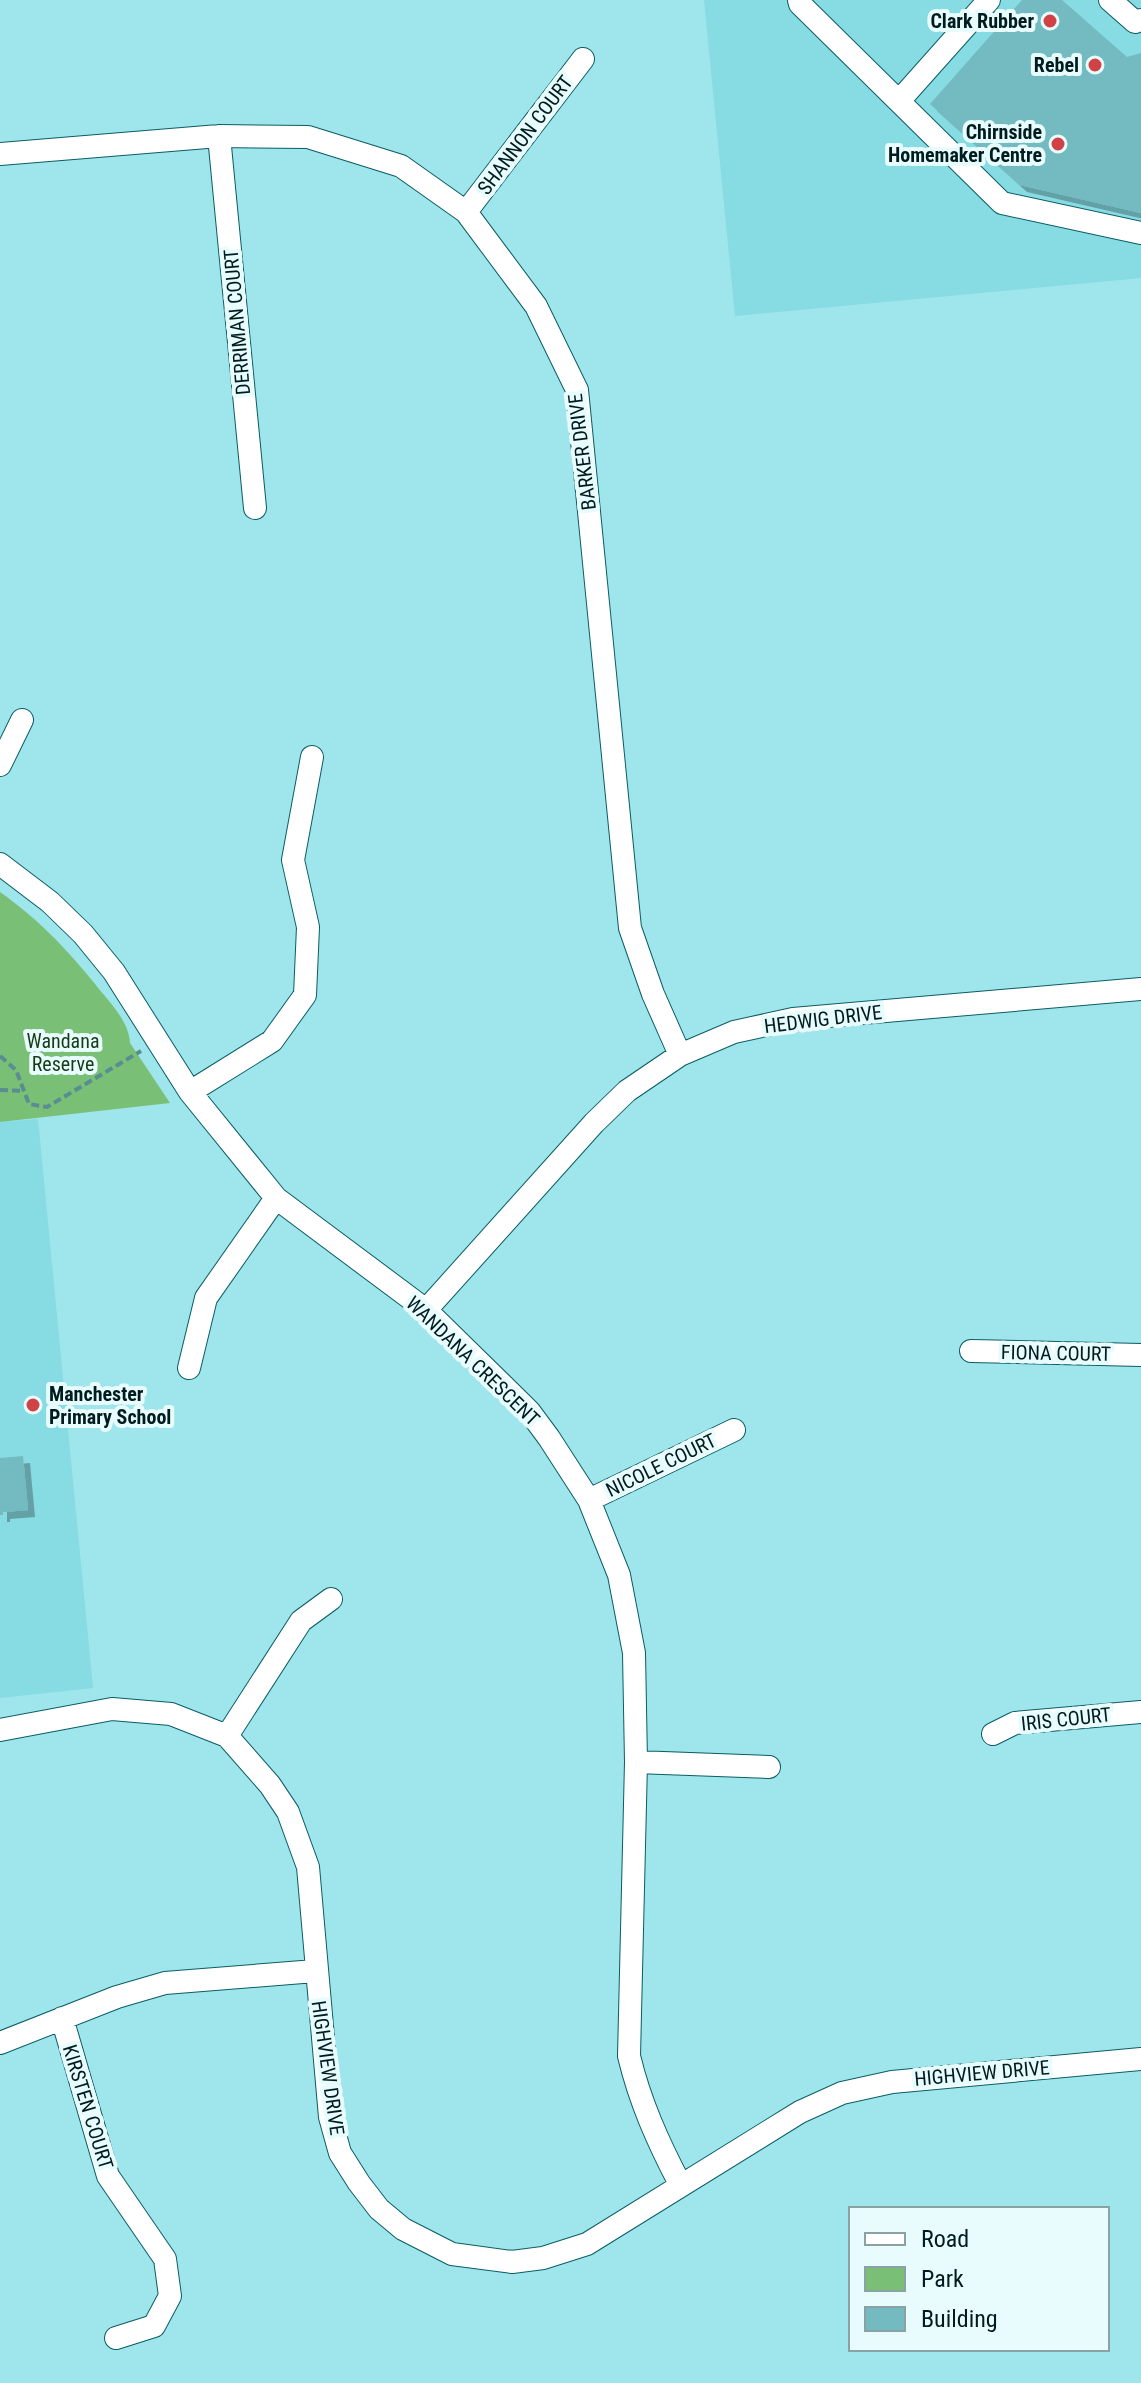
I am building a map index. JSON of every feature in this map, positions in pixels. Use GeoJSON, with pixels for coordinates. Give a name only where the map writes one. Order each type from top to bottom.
{"type":"FeatureCollection","features":[{"type":"Feature","properties":{"kind":"street"},"geometry":{"type":"LineString","coordinates":[[799,0],[1002,203],[1141,233]]}},
{"type":"Feature","properties":{"kind":"street"},"geometry":{"type":"LineString","coordinates":[[899,101],[989,0]]}},
{"type":"Feature","properties":{"kind":"street"},"geometry":{"type":"LineString","coordinates":[[1110,0],[1135,22],[1141,20]]}},
{"type":"Feature","properties":{"kind":"street","name":"SHANNON COURT"},"geometry":{"type":"LineString","coordinates":[[466,212],[583,59]]}},
{"type":"Feature","properties":{"kind":"street","name":"BARKER DRIVE"},"geometry":{"type":"LineString","coordinates":[[0,154],[219,136],[308,137],[401,166],[466,212],[536,306],[577,390],[630,928],[653,994],[680,1055]]}},
{"type":"Feature","properties":{"kind":"street","name":"DERRIMAN COURT"},"geometry":{"type":"LineString","coordinates":[[219,136],[255,508]]}},
{"type":"Feature","properties":{"kind":"street"},"geometry":{"type":"LineString","coordinates":[[0,765],[22,720]]}},
{"type":"Feature","properties":{"kind":"street"},"geometry":{"type":"LineString","coordinates":[[190,1092],[272,1041],[305,995],[308,927],[293,860],[312,757]]}},
{"type":"Feature","properties":{"kind":"street","name":"WANDANA CRESCENT"},"geometry":{"type":"LineString","coordinates":[[0,864],[50,902],[83,934],[114,972],[190,1092],[276,1198],[426,1310],[529,1411],[589,1500],[619,1575],[634,1653],[636,1762],[629,2056],[637,2092],[651,2128],[680,2184]]}},
{"type":"Feature","properties":{"kind":"street","name":"HEDWIG DRIVE"},"geometry":{"type":"LineString","coordinates":[[426,1310],[594,1123],[627,1091],[680,1055],[734,1032],[793,1019],[1141,989]]}},
{"type":"Feature","properties":{"kind":"street"},"geometry":{"type":"LineString","coordinates":[[189,1368],[206,1298],[276,1198]]}},
{"type":"Feature","properties":{"kind":"street","name":"FIONA COURT"},"geometry":{"type":"LineString","coordinates":[[971,1351],[1141,1355]]}},
{"type":"Feature","properties":{"kind":"street","name":"NICOLE COURT"},"geometry":{"type":"LineString","coordinates":[[589,1500],[734,1430]]}},
{"type":"Feature","properties":{"kind":"street"},"geometry":{"type":"LineString","coordinates":[[227,1736],[301,1621],[331,1599]]}},
{"type":"Feature","properties":{"kind":"street","name":"HIGHVIEW DRIVE"},"geometry":{"type":"LineString","coordinates":[[0,1730],[112,1709],[171,1714],[227,1736],[270,1785],[288,1812],[308,1867],[330,2117],[340,2153],[379,2209],[403,2229],[452,2254],[512,2262],[543,2258],[587,2244],[800,2112],[842,2093],[892,2082],[1141,2059]]}},
{"type":"Feature","properties":{"kind":"street","name":"IRIS COURT"},"geometry":{"type":"LineString","coordinates":[[993,1734],[1015,1723],[1141,1712]]}},
{"type":"Feature","properties":{"kind":"street"},"geometry":{"type":"LineString","coordinates":[[636,1762],[769,1767]]}},
{"type":"Feature","properties":{"kind":"street"},"geometry":{"type":"LineString","coordinates":[[0,2043],[117,1997],[165,1983],[315,1971]]}},
{"type":"Feature","properties":{"kind":"street","name":"KIRSTEN COURT"},"geometry":{"type":"LineString","coordinates":[[62,2018],[108,2176],[165,2259],[170,2296],[154,2326],[116,2338]]}},
{"type":"Feature","properties":{"kind":"path"},"geometry":{"type":"LineString","coordinates":[[0,1056],[16,1070],[29,1104],[47,1107],[157,1041]]}},
{"type":"Feature","properties":{"kind":"path"},"geometry":{"type":"LineString","coordinates":[[0,1090],[24,1091]]}},
{"type":"Feature","properties":{"kind":"shaded area"},"geometry":{"type":"Polygon","coordinates":[[[704,0],[1141,0],[1141,278],[735,316],[704,0]]]}},
{"type":"Feature","properties":{"kind":"shaded area","name":"Manchester Primary School"},"geometry":{"type":"Polygon","coordinates":[[[38,1119],[93,1688],[0,1698],[0,1122],[38,1119]]]}},
{"type":"Feature","properties":{"kind":"green space","name":"Wandana Reserve"},"geometry":{"type":"Polygon","coordinates":[[[0,892],[51,935],[112,1004],[126,1026],[130,1043],[170,1103],[0,1122],[0,892]]]}},
{"type":"Feature","properties":{"kind":"building","name":"Chirnside Homemaker Centre"},"geometry":{"type":"Polygon","coordinates":[[[1022,0],[1062,0],[1127,57],[1141,53],[1141,213],[1020,185],[930,104],[1022,0]]]}},
{"type":"Feature","properties":{"kind":"building"},"geometry":{"type":"Polygon","coordinates":[[[23,1456],[28,1510],[3,1512],[0,1515],[0,1458],[23,1456]]]}},
{"type":"Feature","properties":{"kind":"place","name":"Clark Rubber"},"geometry":{"type":"Point","coordinates":[1050,21]}},
{"type":"Feature","properties":{"kind":"place","name":"Rebel"},"geometry":{"type":"Point","coordinates":[1095,65]}},
{"type":"Feature","properties":{"kind":"place","name":"Chirnside Homemaker Centre"},"geometry":{"type":"Point","coordinates":[1058,144]}},
{"type":"Feature","properties":{"kind":"place","name":"Manchester Primary School"},"geometry":{"type":"Point","coordinates":[33,1405]}}]}
